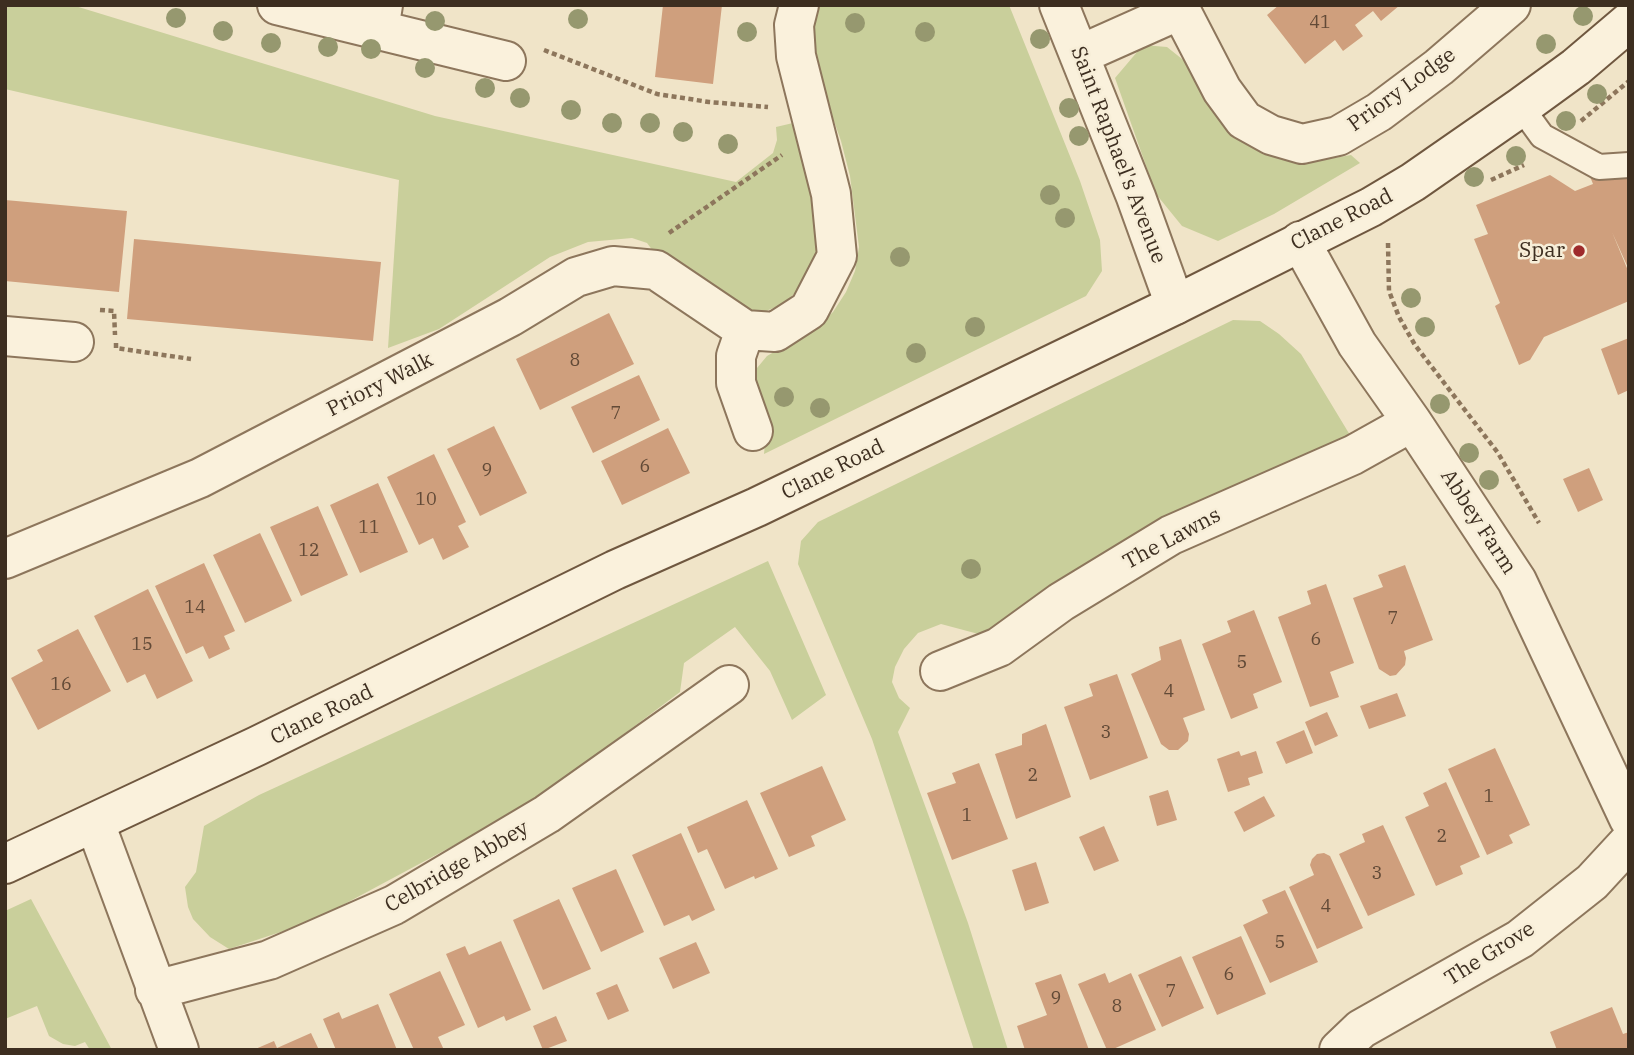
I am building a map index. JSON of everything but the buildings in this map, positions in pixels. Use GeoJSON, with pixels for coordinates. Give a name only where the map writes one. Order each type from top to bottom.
{"type":"FeatureCollection","features":[{"type":"Feature","properties":{"kind":"street"},"geometry":{"type":"LineString","coordinates":[[277,5],[381,18],[506,61]]}},
{"type":"Feature","properties":{"kind":"street"},"geometry":{"type":"LineString","coordinates":[[753,431],[736,383],[736,356],[745,330],[775,332],[809,310],[838,256],[831,194],[796,56],[794,25],[799,5]]}},
{"type":"Feature","properties":{"kind":"street","name":"Saint Raphael's Avenue"},"geometry":{"type":"LineString","coordinates":[[1059,5],[1136,197],[1175,305]]}},
{"type":"Feature","properties":{"kind":"street","name":"Priory Lodge"},"geometry":{"type":"LineString","coordinates":[[1079,55],[1179,7],[1222,90],[1244,120],[1271,135],[1302,144],[1338,136],[1379,112],[1439,67],[1511,5]]}},
{"type":"Feature","properties":{"kind":"street","name":"Clane Road"},"geometry":{"type":"LineString","coordinates":[[5,864],[257,747],[615,570],[757,507],[1371,207],[1413,182],[1521,107],[1576,67],[1629,22]]}},
{"type":"Feature","properties":{"kind":"street","name":"Abbey Farm"},"geometry":{"type":"LineString","coordinates":[[1300,241],[1357,344],[1517,581],[1629,819]]}},
{"type":"Feature","properties":{"kind":"street","name":"Priory Walk"},"geometry":{"type":"LineString","coordinates":[[5,559],[201,478],[510,317],[576,277],[613,266],[656,270],[745,330]]}},
{"type":"Feature","properties":{"kind":"street"},"geometry":{"type":"LineString","coordinates":[[5,336],[75,342]]}},
{"type":"Feature","properties":{"kind":"street","name":"The Lawns"},"geometry":{"type":"LineString","coordinates":[[940,671],[999,647],[1061,602],[1171,535],[1353,455],[1412,422]]}},
{"type":"Feature","properties":{"kind":"street","name":"Celbridge Abbey"},"geometry":{"type":"LineString","coordinates":[[155,990],[270,960],[394,905],[547,814],[729,685]]}},
{"type":"Feature","properties":{"kind":"street"},"geometry":{"type":"LineString","coordinates":[[94,823],[179,1050]]}},
{"type":"Feature","properties":{"kind":"street","name":"The Grove"},"geometry":{"type":"LineString","coordinates":[[1339,1050],[1361,1028],[1520,939],[1592,881],[1629,842]]}},
{"type":"Feature","properties":{"kind":"lane"},"geometry":{"type":"LineString","coordinates":[[1521,107],[1542,136],[1555,144],[1599,167],[1629,165]]}},
{"type":"Feature","properties":{"kind":"path"},"geometry":{"type":"LineString","coordinates":[[506,61],[507,35],[657,94],[709,102],[775,107]]}},
{"type":"Feature","properties":{"kind":"path"},"geometry":{"type":"LineString","coordinates":[[1576,125],[1629,80]]}},
{"type":"Feature","properties":{"kind":"path"},"geometry":{"type":"LineString","coordinates":[[635,268],[645,249],[759,173],[777,158],[817,134]]}},
{"type":"Feature","properties":{"kind":"path"},"geometry":{"type":"LineString","coordinates":[[1389,235],[1389,291],[1399,317],[1415,345],[1498,453],[1539,523]]}},
{"type":"Feature","properties":{"kind":"green space"},"geometry":{"type":"Polygon","coordinates":[[[5,5],[72,5],[435,116],[736,182],[773,153],[777,140],[776,127],[793,123],[808,159],[820,235],[814,269],[808,281],[783,304],[766,311],[751,312],[671,256],[653,251],[647,243],[632,238],[588,242],[550,257],[439,329],[388,348],[399,180],[5,89],[5,5]]]}},
{"type":"Feature","properties":{"kind":"green space"},"geometry":{"type":"Polygon","coordinates":[[[818,5],[1009,5],[1080,181],[1100,240],[1102,271],[1086,296],[764,454],[768,413],[755,380],[757,368],[767,356],[817,327],[833,312],[855,271],[859,247],[850,176],[841,141],[817,73],[811,32],[818,5]]]}},
{"type":"Feature","properties":{"kind":"green space"},"geometry":{"type":"Polygon","coordinates":[[[1143,45],[1167,47],[1311,162],[1351,155],[1360,163],[1274,214],[1218,241],[1182,226],[1156,194],[1115,78],[1143,45]]]}},
{"type":"Feature","properties":{"kind":"green space"},"geometry":{"type":"Polygon","coordinates":[[[1233,320],[1260,321],[1301,354],[1353,440],[986,636],[941,624],[918,633],[904,649],[895,667],[892,682],[899,698],[910,708],[898,732],[968,923],[1008,1050],[974,1050],[872,739],[798,564],[801,541],[818,522],[1233,320]]]}},
{"type":"Feature","properties":{"kind":"green space"},"geometry":{"type":"Polygon","coordinates":[[[768,561],[826,695],[792,720],[770,671],[735,627],[684,663],[680,692],[531,804],[311,922],[229,949],[210,937],[193,919],[185,887],[196,872],[204,826],[259,795],[768,561]]]}},
{"type":"Feature","properties":{"kind":"green space"},"geometry":{"type":"Polygon","coordinates":[[[31,899],[112,1050],[90,1050],[85,1042],[75,1046],[63,1044],[49,1036],[37,1006],[5,1019],[5,911],[31,899]]]}},
{"type":"Feature","properties":{"kind":"place","name":"Spar"},"geometry":{"type":"Point","coordinates":[1579,251]}}]}
